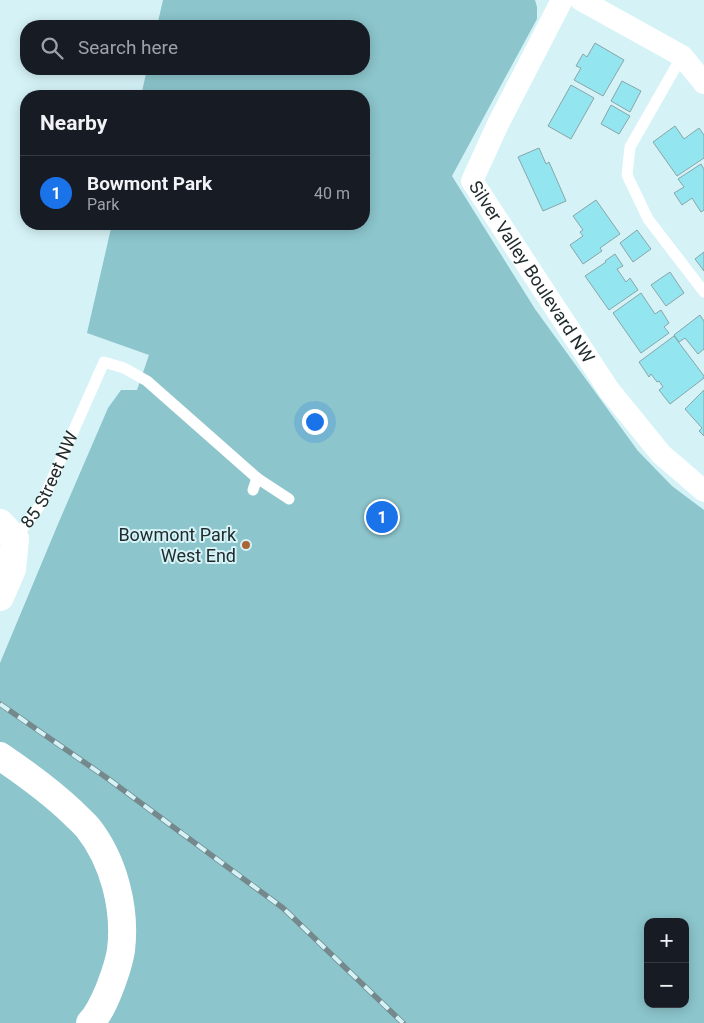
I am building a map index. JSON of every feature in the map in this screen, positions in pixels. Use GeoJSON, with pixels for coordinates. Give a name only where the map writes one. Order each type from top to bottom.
{"type":"FeatureCollection","features":[{"type":"Feature","properties":{"kind":"street","name":"Silver Valley Boulevard NW"},"geometry":{"type":"LineString","coordinates":[[562,0],[498,124],[472,181],[609,390],[661,454],[704,491]]}},
{"type":"Feature","properties":{"kind":"street"},"geometry":{"type":"LineString","coordinates":[[581,0],[682,56],[704,83]]}},
{"type":"Feature","properties":{"kind":"street","name":"85 Street NW"},"geometry":{"type":"LineString","coordinates":[[0,597],[12,569],[8,531]]}},
{"type":"Feature","properties":{"kind":"street"},"geometry":{"type":"LineString","coordinates":[[0,756],[59,800],[88,828],[103,851],[112,874],[119,900],[122,924],[121,950],[116,973],[104,1001],[90,1023]]}},
{"type":"Feature","properties":{"kind":"lane"},"geometry":{"type":"LineString","coordinates":[[682,56],[630,147],[627,175],[648,219],[704,292]]}},
{"type":"Feature","properties":{"kind":"lane","name":"85 Street NW"},"geometry":{"type":"LineString","coordinates":[[8,531],[41,504],[104,362],[124,368],[147,381],[257,478]]}},
{"type":"Feature","properties":{"kind":"lane"},"geometry":{"type":"LineString","coordinates":[[253,490],[257,478],[289,499]]}},
{"type":"Feature","properties":{"kind":"shaded area"},"geometry":{"type":"Polygon","coordinates":[[[163,0],[535,0],[537,19],[452,176],[535,309],[638,451],[672,486],[704,510],[704,1023],[0,1023],[0,663],[108,408],[121,390],[137,390],[149,355],[87,333],[111,230],[370,230],[370,90],[142,90],[146,75],[370,75],[370,20],[158,20],[163,0]]]}},
{"type":"Feature","properties":{"kind":"building"},"geometry":{"type":"Polygon","coordinates":[[[595,43],[624,60],[603,96],[574,80],[581,68],[576,66],[583,54],[587,57],[595,43]]]}},
{"type":"Feature","properties":{"kind":"building"},"geometry":{"type":"Polygon","coordinates":[[[622,81],[641,91],[630,112],[611,101],[622,81]]]}},
{"type":"Feature","properties":{"kind":"building"},"geometry":{"type":"Polygon","coordinates":[[[571,85],[594,98],[571,139],[548,126],[571,85]]]}},
{"type":"Feature","properties":{"kind":"building"},"geometry":{"type":"Polygon","coordinates":[[[611,105],[630,116],[619,134],[601,124],[611,105]]]}},
{"type":"Feature","properties":{"kind":"building"},"geometry":{"type":"Polygon","coordinates":[[[675,126],[684,139],[699,128],[704,135],[704,158],[677,176],[653,142],[675,126]]]}},
{"type":"Feature","properties":{"kind":"building"},"geometry":{"type":"Polygon","coordinates":[[[539,148],[546,164],[549,162],[566,201],[543,211],[518,157],[539,148]]]}},
{"type":"Feature","properties":{"kind":"building"},"geometry":{"type":"Polygon","coordinates":[[[701,164],[704,169],[704,210],[701,212],[692,198],[682,205],[674,193],[684,187],[678,179],[701,164]]]}},
{"type":"Feature","properties":{"kind":"building"},"geometry":{"type":"Polygon","coordinates":[[[596,200],[620,234],[600,248],[602,251],[583,264],[570,245],[583,236],[580,232],[583,230],[573,216],[596,200]]]}},
{"type":"Feature","properties":{"kind":"building"},"geometry":{"type":"Polygon","coordinates":[[[637,230],[651,249],[633,262],[620,243],[637,230]]]}},
{"type":"Feature","properties":{"kind":"building"},"geometry":{"type":"Polygon","coordinates":[[[704,252],[704,271],[695,259],[704,252]]]}},
{"type":"Feature","properties":{"kind":"building"},"geometry":{"type":"Polygon","coordinates":[[[615,254],[623,266],[617,269],[626,282],[630,278],[638,290],[609,310],[585,276],[615,254]]]}},
{"type":"Feature","properties":{"kind":"building"},"geometry":{"type":"Polygon","coordinates":[[[670,272],[684,293],[666,306],[651,285],[670,272]]]}},
{"type":"Feature","properties":{"kind":"building"},"geometry":{"type":"Polygon","coordinates":[[[641,293],[655,314],[661,310],[669,323],[664,327],[669,333],[641,353],[613,313],[641,293]]]}},
{"type":"Feature","properties":{"kind":"building"},"geometry":{"type":"Polygon","coordinates":[[[700,315],[704,321],[704,349],[698,354],[685,338],[679,342],[674,335],[700,315]]]}},
{"type":"Feature","properties":{"kind":"building"},"geometry":{"type":"Polygon","coordinates":[[[674,336],[704,378],[670,404],[659,390],[663,387],[659,381],[657,382],[651,374],[649,377],[639,362],[674,336]]]}},
{"type":"Feature","properties":{"kind":"building"},"geometry":{"type":"Polygon","coordinates":[[[704,390],[704,436],[699,431],[702,428],[685,409],[704,390]]]}},
{"type":"Feature","properties":{"kind":"railway"},"geometry":{"type":"LineString","coordinates":[[0,704],[107,778],[283,908],[403,1023]]}},
{"type":"Feature","properties":{"kind":"place","name":"Bowmont Park"},"geometry":{"type":"Point","coordinates":[382,517]}},
{"type":"Feature","properties":{"kind":"place","name":"Bowmont Park West End"},"geometry":{"type":"Point","coordinates":[246,545]}}]}
